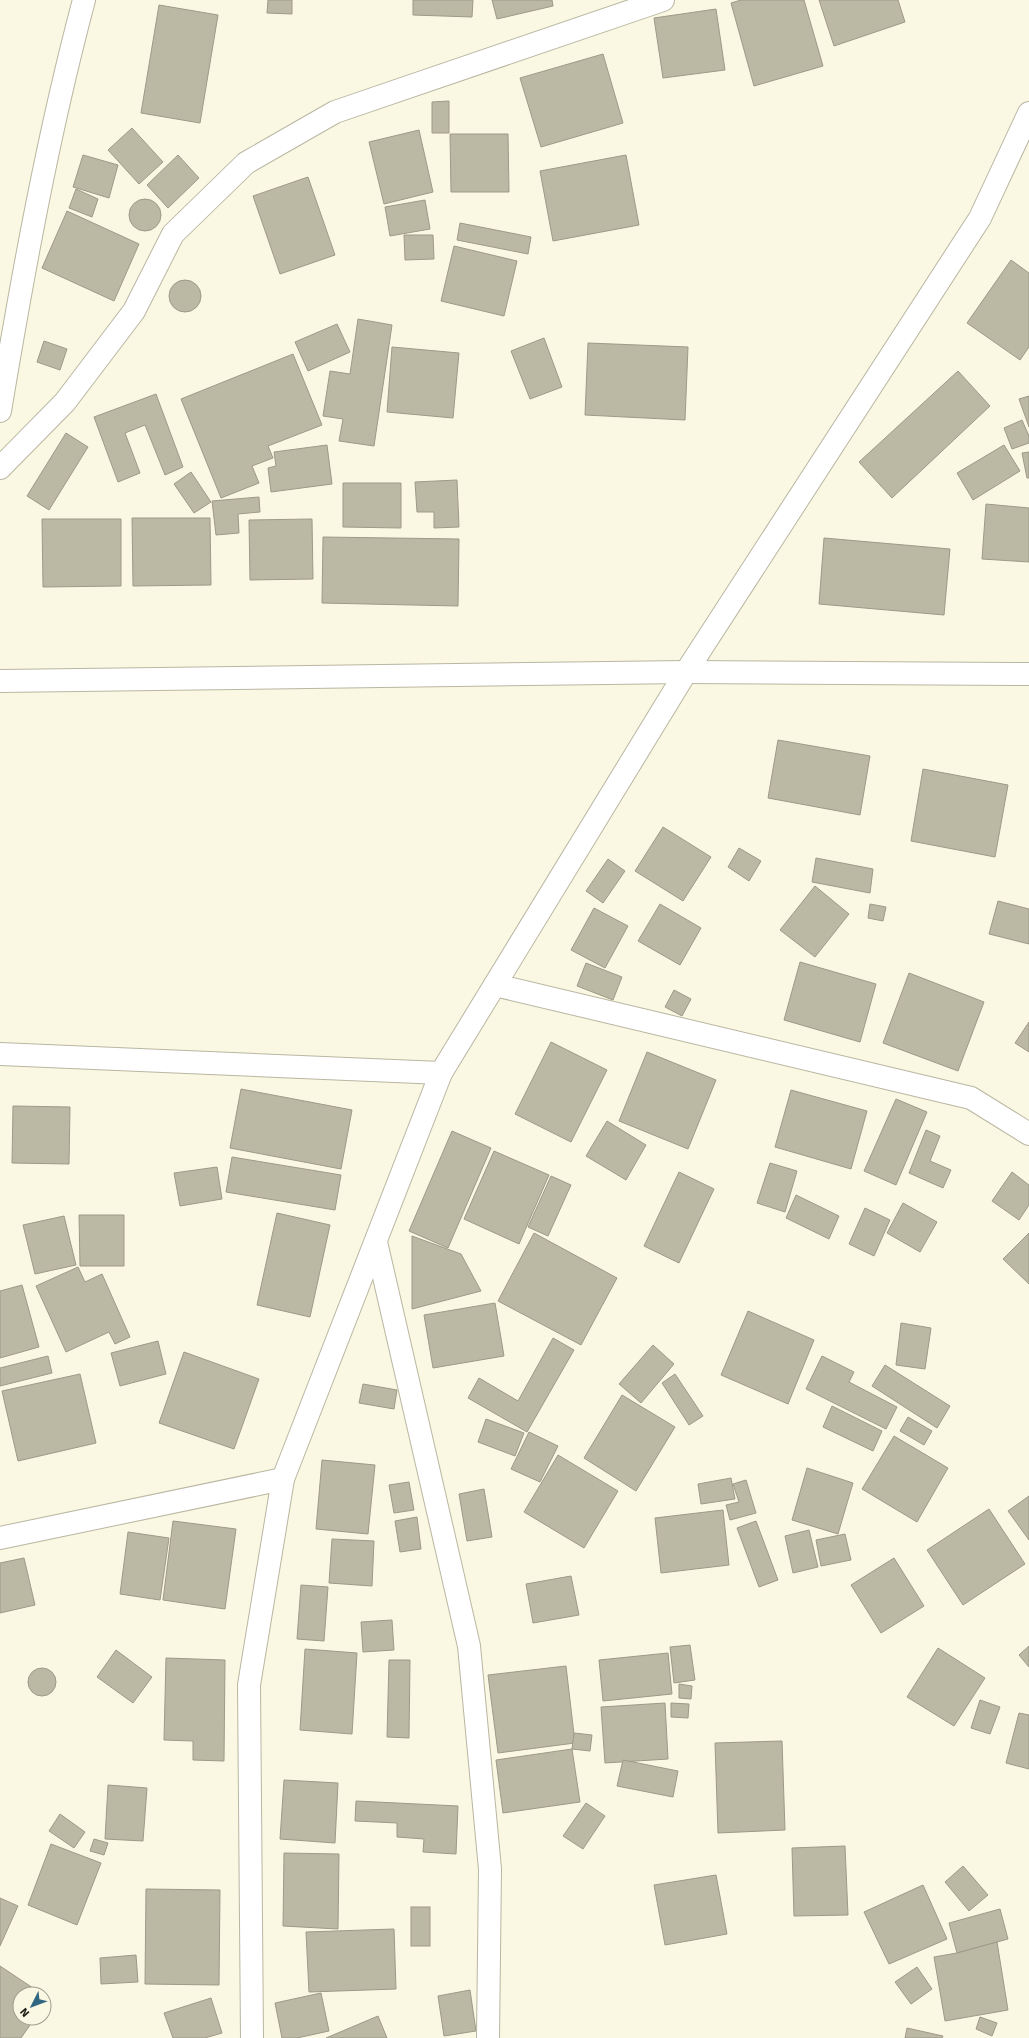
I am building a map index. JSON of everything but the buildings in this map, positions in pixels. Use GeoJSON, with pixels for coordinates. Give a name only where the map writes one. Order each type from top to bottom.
{"type":"FeatureCollection","features":[{"type":"Feature","properties":{"kind":"street"},"geometry":{"type":"LineString","coordinates":[[0,411],[26,260],[63,79],[84,0]]}},
{"type":"Feature","properties":{"kind":"street"},"geometry":{"type":"LineString","coordinates":[[0,468],[65,402],[134,311],[173,234],[246,163],[335,112],[663,0]]}},
{"type":"Feature","properties":{"kind":"street"},"geometry":{"type":"LineString","coordinates":[[252,2038],[249,1685],[283,1479],[441,1073],[686,672],[980,218],[1029,113]]}},
{"type":"Feature","properties":{"kind":"street"},"geometry":{"type":"LineString","coordinates":[[0,681],[686,672],[1029,674]]}},
{"type":"Feature","properties":{"kind":"street"},"geometry":{"type":"LineString","coordinates":[[495,985],[971,1098],[1029,1134]]}},
{"type":"Feature","properties":{"kind":"street"},"geometry":{"type":"LineString","coordinates":[[0,1054],[441,1073]]}},
{"type":"Feature","properties":{"kind":"street"},"geometry":{"type":"LineString","coordinates":[[376,1242],[469,1646],[490,1869],[488,2038]]}},
{"type":"Feature","properties":{"kind":"street"},"geometry":{"type":"LineString","coordinates":[[0,1538],[283,1479]]}}]}
